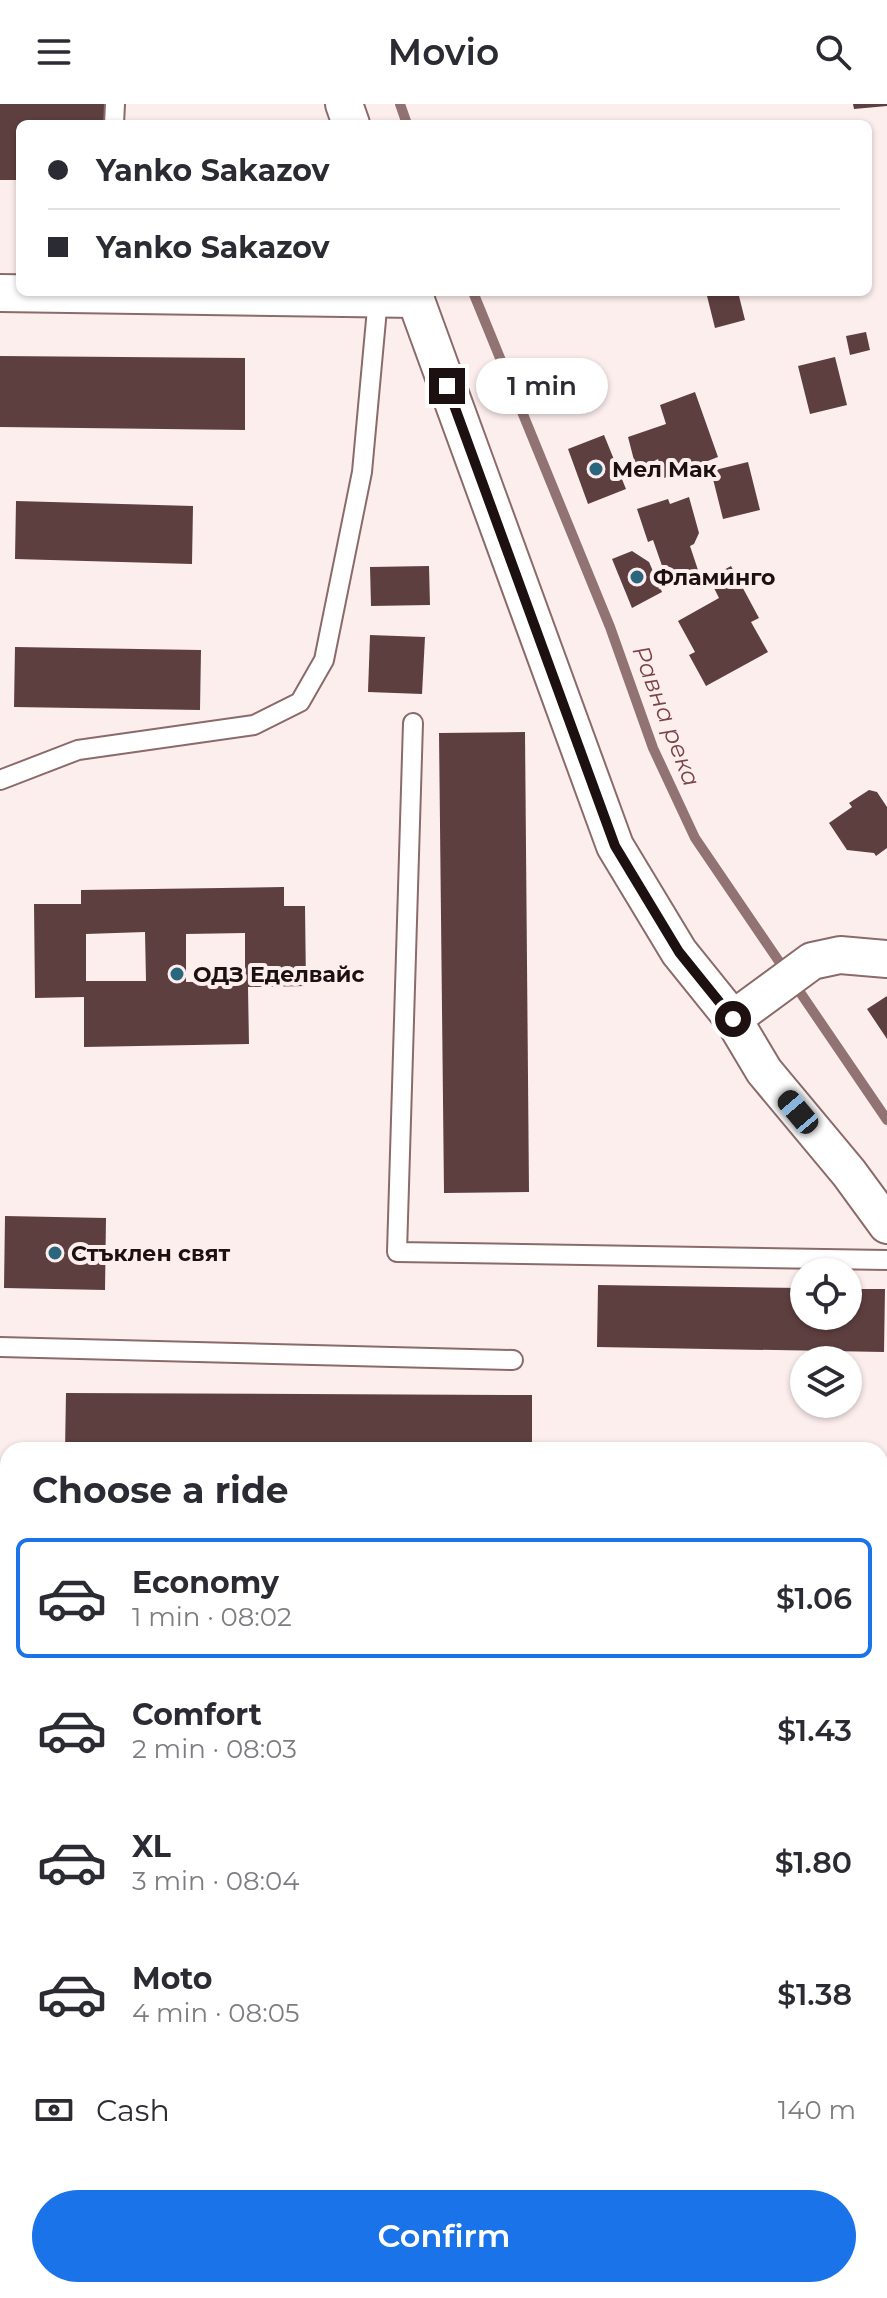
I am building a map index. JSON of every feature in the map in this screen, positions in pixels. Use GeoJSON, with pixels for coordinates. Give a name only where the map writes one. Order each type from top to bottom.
{"type":"FeatureCollection","features":[{"type":"Feature","properties":{"kind":"street"},"geometry":{"type":"LineString","coordinates":[[271,296],[415,296],[615,846],[679,952],[733,1019],[764,1071],[849,1173],[887,1225]]}},
{"type":"Feature","properties":{"kind":"street"},"geometry":{"type":"LineString","coordinates":[[733,1019],[812,961],[840,955],[887,959]]}},
{"type":"Feature","properties":{"kind":"lane"},"geometry":{"type":"LineString","coordinates":[[0,780],[78,750],[254,725],[300,702],[324,660],[362,472],[378,298]]}},
{"type":"Feature","properties":{"kind":"lane"},"geometry":{"type":"LineString","coordinates":[[413,723],[397,1252],[887,1260]]}},
{"type":"Feature","properties":{"kind":"lane"},"geometry":{"type":"LineString","coordinates":[[0,1347],[513,1360]]}},
{"type":"Feature","properties":{"kind":"lane"},"geometry":{"type":"LineString","coordinates":[[152,2298],[195,2298]]}},
{"type":"Feature","properties":{"kind":"building"},"geometry":{"type":"Polygon","coordinates":[[[0,104],[107,104],[107,120],[16,120],[16,180],[0,180],[0,104]]]}},
{"type":"Feature","properties":{"kind":"building"},"geometry":{"type":"Polygon","coordinates":[[[853,104],[887,104],[887,106],[854,109],[853,104]]]}},
{"type":"Feature","properties":{"kind":"building"},"geometry":{"type":"Polygon","coordinates":[[[707,296],[739,296],[745,320],[715,328],[707,296]]]}},
{"type":"Feature","properties":{"kind":"building"},"geometry":{"type":"Polygon","coordinates":[[[866,332],[870,350],[850,355],[846,336],[866,332]]]}},
{"type":"Feature","properties":{"kind":"building"},"geometry":{"type":"Polygon","coordinates":[[[0,356],[245,358],[245,430],[0,427],[0,356]]]}},
{"type":"Feature","properties":{"kind":"building"},"geometry":{"type":"Polygon","coordinates":[[[835,357],[847,405],[810,414],[798,366],[835,357]]]}},
{"type":"Feature","properties":{"kind":"building"},"geometry":{"type":"Polygon","coordinates":[[[695,392],[718,457],[664,478],[658,459],[643,467],[635,464],[628,437],[666,424],[660,405],[695,392]]]}},
{"type":"Feature","properties":{"kind":"building","name":"Мел Мак"},"geometry":{"type":"Polygon","coordinates":[[[604,435],[626,489],[588,504],[568,449],[604,435]]]}},
{"type":"Feature","properties":{"kind":"building"},"geometry":{"type":"Polygon","coordinates":[[[748,462],[760,510],[723,519],[711,471],[748,462]]]}},
{"type":"Feature","properties":{"kind":"building"},"geometry":{"type":"Polygon","coordinates":[[[689,497],[699,533],[690,546],[698,570],[667,580],[653,540],[648,542],[637,509],[668,499],[670,504],[689,497]]]}},
{"type":"Feature","properties":{"kind":"building"},"geometry":{"type":"Polygon","coordinates":[[[16,501],[193,506],[192,564],[15,559],[16,501]]]}},
{"type":"Feature","properties":{"kind":"building","name":"Фламинго"},"geometry":{"type":"Polygon","coordinates":[[[632,551],[649,562],[662,592],[632,608],[612,559],[632,551]]]}},
{"type":"Feature","properties":{"kind":"building"},"geometry":{"type":"Polygon","coordinates":[[[429,566],[430,605],[371,606],[370,567],[429,566]]]}},
{"type":"Feature","properties":{"kind":"building"},"geometry":{"type":"Polygon","coordinates":[[[731,566],[759,618],[751,622],[768,652],[706,686],[689,655],[695,652],[678,621],[719,598],[709,578],[731,566]]]}},
{"type":"Feature","properties":{"kind":"building"},"geometry":{"type":"Polygon","coordinates":[[[370,635],[425,637],[422,694],[368,692],[370,635]]]}},
{"type":"Feature","properties":{"kind":"building"},"geometry":{"type":"Polygon","coordinates":[[[15,647],[201,650],[200,710],[14,707],[15,647]]]}},
{"type":"Feature","properties":{"kind":"building"},"geometry":{"type":"Polygon","coordinates":[[[525,732],[529,1192],[444,1193],[439,733],[525,732]]]}},
{"type":"Feature","properties":{"kind":"building"},"geometry":{"type":"Polygon","coordinates":[[[869,790],[877,792],[887,807],[887,848],[876,856],[874,853],[847,850],[829,823],[852,807],[849,803],[869,790]]]}},
{"type":"Feature","properties":{"kind":"building"},"geometry":{"type":"Polygon","coordinates":[[[284,887],[284,906],[305,906],[306,986],[248,987],[249,1044],[84,1047],[84,997],[35,998],[34,904],[81,904],[81,890],[284,887]],[[145,932],[86,934],[86,981],[146,981],[145,932]],[[245,933],[186,934],[186,982],[245,981],[245,933]]]}},
{"type":"Feature","properties":{"kind":"building"},"geometry":{"type":"Polygon","coordinates":[[[887,996],[887,1039],[867,1009],[887,996]]]}},
{"type":"Feature","properties":{"kind":"building","name":"Стъклен свят"},"geometry":{"type":"Polygon","coordinates":[[[5,1216],[106,1218],[105,1290],[4,1288],[5,1216]]]}},
{"type":"Feature","properties":{"kind":"building"},"geometry":{"type":"Polygon","coordinates":[[[598,1285],[790,1288],[790,1330],[862,1330],[862,1289],[885,1289],[884,1352],[862,1352],[862,1346],[790,1346],[790,1350],[597,1347],[598,1285]]]}},
{"type":"Feature","properties":{"kind":"building"},"geometry":{"type":"Polygon","coordinates":[[[66,1393],[532,1395],[532,1442],[65,1442],[66,1393]]]}},
{"type":"Feature","properties":{"kind":"waterway","name":"Равна река"},"geometry":{"type":"LineString","coordinates":[[400,104],[406,120]]}},
{"type":"Feature","properties":{"kind":"waterway","name":"Равна река"},"geometry":{"type":"LineString","coordinates":[[475,296],[610,627],[653,748],[695,838],[887,1120]]}},
{"type":"Feature","properties":{"kind":"place","name":"Мел Мак"},"geometry":{"type":"Point","coordinates":[596,469]}},
{"type":"Feature","properties":{"kind":"place","name":"Фламинго"},"geometry":{"type":"Point","coordinates":[637,577]}},
{"type":"Feature","properties":{"kind":"place","name":"ОДЗ Еделвайс"},"geometry":{"type":"Point","coordinates":[177,974]}},
{"type":"Feature","properties":{"kind":"place","name":"Стъклен свят"},"geometry":{"type":"Point","coordinates":[55,1253]}},
{"type":"Feature","properties":{"kind":"route"},"geometry":{"type":"LineString","coordinates":[[447,386],[615,846],[679,952],[733,1019]]}}]}
